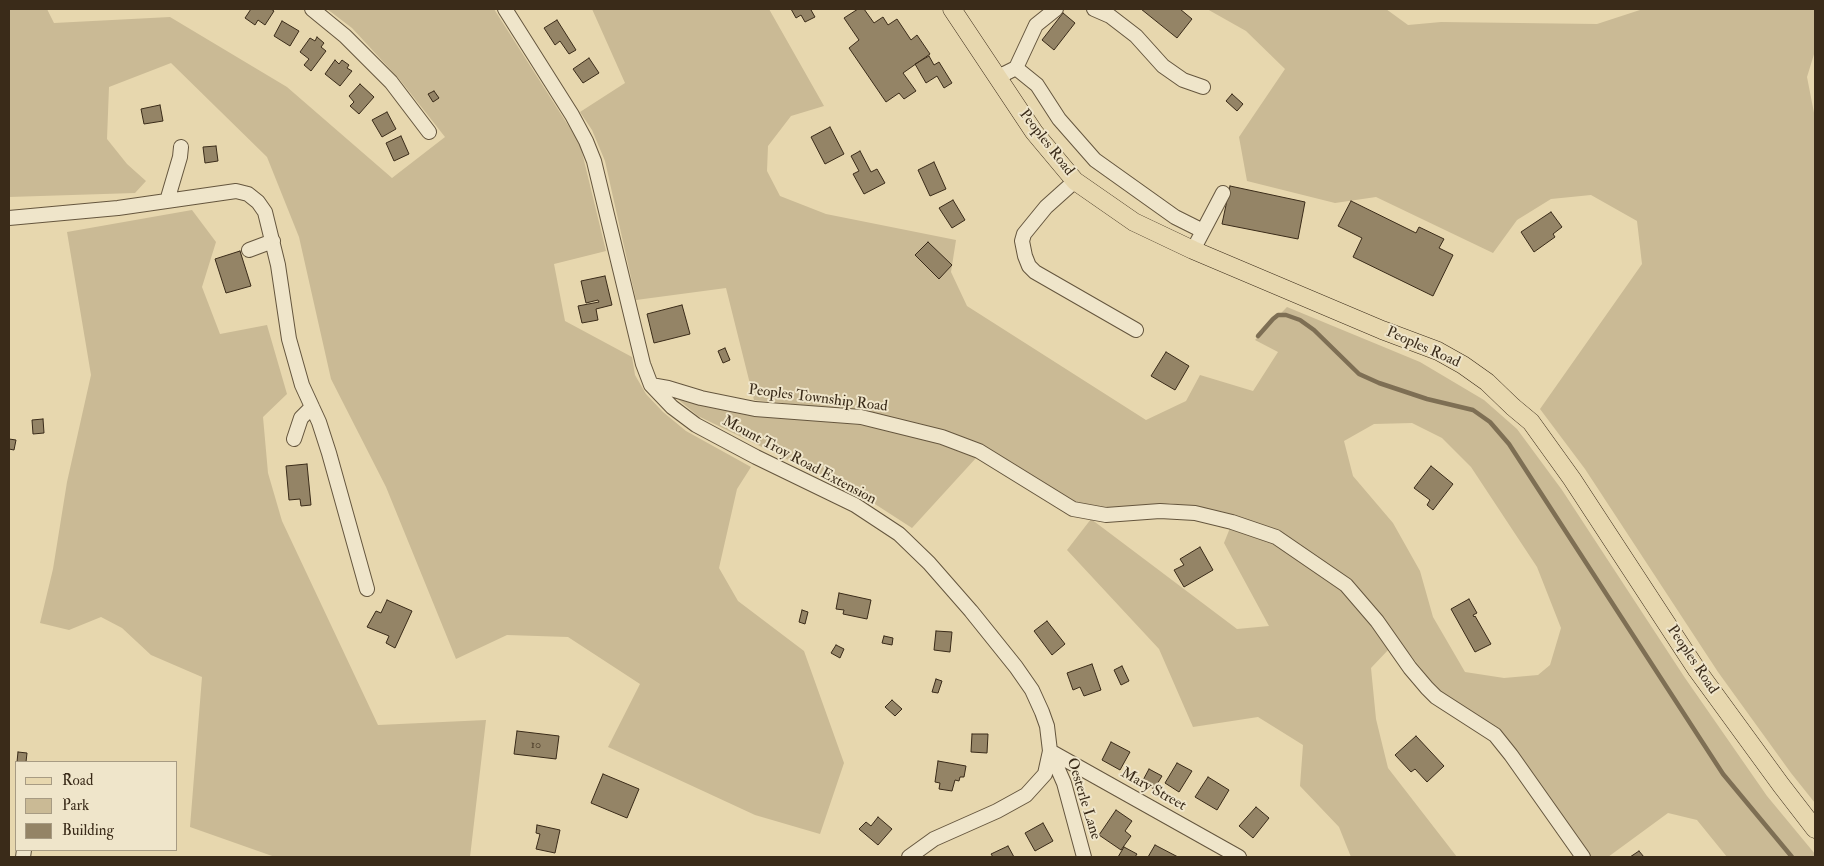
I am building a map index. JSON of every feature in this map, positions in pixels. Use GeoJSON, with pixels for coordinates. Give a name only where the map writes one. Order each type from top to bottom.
{"type":"FeatureCollection","features":[{"type":"Feature","properties":{"kind":"main road","name":"Peoples Road"},"geometry":{"type":"LineString","coordinates":[[952,9],[1034,132],[1076,181],[1134,222],[1193,250],[1438,352],[1464,365],[1487,382],[1531,422],[1567,472],[1697,670],[1775,778],[1815,829]]}},
{"type":"Feature","properties":{"kind":"street"},"geometry":{"type":"LineString","coordinates":[[312,9],[345,36],[391,82],[429,132]]}},
{"type":"Feature","properties":{"kind":"street","name":"Mount Troy Road Extension"},"geometry":{"type":"LineString","coordinates":[[505,9],[572,115],[594,161],[636,338],[651,385],[672,407],[696,425],[756,457],[855,505],[899,534],[929,563],[971,611],[1032,690],[1042,712],[1050,751],[1045,774],[1026,795],[997,811],[934,839],[909,857]]}},
{"type":"Feature","properties":{"kind":"street"},"geometry":{"type":"LineString","coordinates":[[998,76],[1016,68],[1036,25],[1056,9]]}},
{"type":"Feature","properties":{"kind":"street"},"geometry":{"type":"LineString","coordinates":[[1094,9],[1110,16],[1136,36],[1163,66],[1183,80],[1203,87]]}},
{"type":"Feature","properties":{"kind":"street"},"geometry":{"type":"LineString","coordinates":[[1016,68],[1037,85],[1059,119],[1096,160],[1175,216],[1203,231]]}},
{"type":"Feature","properties":{"kind":"street"},"geometry":{"type":"LineString","coordinates":[[167,201],[180,157],[181,147]]}},
{"type":"Feature","properties":{"kind":"street"},"geometry":{"type":"LineString","coordinates":[[1076,181],[1046,207],[1024,234],[1022,240],[1029,266],[1035,272],[1136,330]]}},
{"type":"Feature","properties":{"kind":"street"},"geometry":{"type":"LineString","coordinates":[[9,218],[167,201],[236,191],[248,194],[258,202],[265,212],[273,241],[289,339],[302,385],[330,453],[352,541],[367,589]]}},
{"type":"Feature","properties":{"kind":"street"},"geometry":{"type":"LineString","coordinates":[[1193,250],[1223,193]]}},
{"type":"Feature","properties":{"kind":"street"},"geometry":{"type":"LineString","coordinates":[[249,250],[273,241]]}},
{"type":"Feature","properties":{"kind":"street","name":"Peoples Township Road"},"geometry":{"type":"LineString","coordinates":[[651,385],[755,409],[861,418],[942,437],[979,451],[1073,509],[1106,515],[1160,511],[1187,512],[1214,516],[1276,537],[1346,585],[1377,621],[1410,668],[1436,697],[1495,735],[1512,755],[1584,857]]}},
{"type":"Feature","properties":{"kind":"street"},"geometry":{"type":"LineString","coordinates":[[294,438],[301,418],[312,407]]}},
{"type":"Feature","properties":{"kind":"street","name":"Oesterle Lane"},"geometry":{"type":"LineString","coordinates":[[1050,751],[1064,783],[1084,857]]}},
{"type":"Feature","properties":{"kind":"street","name":"Mary Street"},"geometry":{"type":"LineString","coordinates":[[1050,751],[1239,857]]}},
{"type":"Feature","properties":{"kind":"green space"},"geometry":{"type":"Polygon","coordinates":[[[9,9],[47,9],[54,23],[170,17],[287,87],[392,178],[445,137],[400,80],[352,28],[327,9],[494,9],[580,144],[606,251],[554,264],[565,321],[632,357],[635,375],[646,394],[663,412],[686,431],[751,467],[737,489],[719,568],[738,601],[804,651],[844,763],[820,834],[755,815],[608,747],[640,684],[568,637],[507,635],[456,659],[386,487],[331,379],[299,237],[267,157],[171,63],[109,87],[107,139],[127,164],[146,181],[135,193],[9,197],[9,9]]]}},
{"type":"Feature","properties":{"kind":"green space"},"geometry":{"type":"Polygon","coordinates":[[[592,9],[769,9],[824,106],[791,116],[768,146],[767,171],[780,196],[826,214],[956,240],[951,272],[967,306],[1146,420],[1186,401],[1200,375],[1253,391],[1278,352],[1255,340],[1287,307],[1420,362],[1484,400],[1517,429],[1562,490],[1685,678],[1767,796],[1815,854],[1815,857],[1727,857],[1697,820],[1668,813],[1608,857],[1589,857],[1498,730],[1437,689],[1355,584],[1340,572],[1275,533],[1192,507],[1170,503],[1106,509],[1084,506],[1059,495],[1009,461],[967,440],[911,422],[870,412],[754,400],[726,288],[636,300],[605,161],[592,130],[580,112],[625,83],[592,9]],[[1412,423],[1374,424],[1344,441],[1353,476],[1393,523],[1420,571],[1433,617],[1465,672],[1504,678],[1538,675],[1550,665],[1561,628],[1537,567],[1471,467],[1442,438],[1412,423]]]}},
{"type":"Feature","properties":{"kind":"green space"},"geometry":{"type":"Polygon","coordinates":[[[1207,9],[1386,9],[1408,25],[1441,22],[1597,24],[1643,9],[1815,9],[1815,51],[1807,77],[1815,118],[1815,803],[1718,672],[1585,469],[1540,409],[1642,264],[1637,221],[1591,195],[1551,199],[1517,220],[1493,253],[1376,197],[1335,203],[1247,181],[1239,137],[1285,69],[1246,31],[1207,9]]]}},
{"type":"Feature","properties":{"kind":"green space"},"geometry":{"type":"Polygon","coordinates":[[[192,210],[216,242],[202,287],[220,334],[267,325],[287,394],[263,417],[268,473],[282,521],[378,725],[486,720],[470,857],[275,857],[190,827],[202,677],[151,655],[122,628],[101,617],[69,630],[40,623],[53,569],[67,482],[91,375],[67,232],[192,210]]]}},
{"type":"Feature","properties":{"kind":"green space"},"geometry":{"type":"Polygon","coordinates":[[[674,396],[701,405],[756,415],[860,425],[902,433],[934,442],[976,458],[912,528],[861,495],[698,416],[674,396]]]}},
{"type":"Feature","properties":{"kind":"green space"},"geometry":{"type":"Polygon","coordinates":[[[1091,519],[1237,629],[1269,626],[1224,543],[1230,528],[1272,543],[1323,574],[1352,599],[1389,649],[1371,668],[1376,719],[1388,768],[1457,857],[1351,857],[1339,827],[1300,786],[1303,745],[1258,717],[1193,727],[1159,649],[1067,550],[1091,519]]]}},
{"type":"Feature","properties":{"kind":"building"},"geometry":{"type":"Polygon","coordinates":[[[251,9],[271,9],[274,11],[265,25],[258,20],[255,25],[245,18],[251,9]]]}},
{"type":"Feature","properties":{"kind":"building"},"geometry":{"type":"Polygon","coordinates":[[[791,9],[813,9],[811,10],[815,17],[805,22],[801,15],[796,18],[791,9]]]}},
{"type":"Feature","properties":{"kind":"building"},"geometry":{"type":"Polygon","coordinates":[[[858,9],[864,9],[874,23],[883,17],[888,25],[897,19],[911,40],[917,35],[930,54],[903,73],[916,91],[904,99],[899,93],[886,102],[849,48],[859,40],[844,18],[858,9]]]}},
{"type":"Feature","properties":{"kind":"building"},"geometry":{"type":"Polygon","coordinates":[[[1141,9],[1180,9],[1192,19],[1177,38],[1141,9]]]}},
{"type":"Feature","properties":{"kind":"building"},"geometry":{"type":"Polygon","coordinates":[[[1063,13],[1075,23],[1054,50],[1042,40],[1063,13]]]}},
{"type":"Feature","properties":{"kind":"building"},"geometry":{"type":"Polygon","coordinates":[[[557,20],[576,50],[569,54],[560,41],[555,45],[544,28],[557,20]]]}},
{"type":"Feature","properties":{"kind":"building"},"geometry":{"type":"Polygon","coordinates":[[[282,21],[299,31],[290,46],[274,36],[282,21]]]}},
{"type":"Feature","properties":{"kind":"building"},"geometry":{"type":"Polygon","coordinates":[[[317,37],[324,43],[321,47],[326,51],[311,71],[304,65],[309,59],[300,52],[310,38],[315,41],[317,37]]]}},
{"type":"Feature","properties":{"kind":"building"},"geometry":{"type":"Polygon","coordinates":[[[929,56],[934,65],[939,62],[952,83],[944,88],[937,76],[926,83],[915,64],[929,56]]]}},
{"type":"Feature","properties":{"kind":"building"},"geometry":{"type":"Polygon","coordinates":[[[589,58],[599,73],[583,83],[573,69],[589,58]]]}},
{"type":"Feature","properties":{"kind":"building"},"geometry":{"type":"Polygon","coordinates":[[[335,60],[339,64],[342,60],[349,65],[347,68],[352,71],[340,86],[325,74],[335,60]]]}},
{"type":"Feature","properties":{"kind":"building"},"geometry":{"type":"Polygon","coordinates":[[[360,84],[374,97],[359,114],[350,106],[354,102],[349,96],[360,84]]]}},
{"type":"Feature","properties":{"kind":"building"},"geometry":{"type":"Polygon","coordinates":[[[434,91],[439,98],[433,102],[428,94],[434,91]]]}},
{"type":"Feature","properties":{"kind":"building"},"geometry":{"type":"Polygon","coordinates":[[[1232,94],[1243,104],[1237,111],[1226,101],[1232,94]]]}},
{"type":"Feature","properties":{"kind":"building"},"geometry":{"type":"Polygon","coordinates":[[[160,105],[163,121],[144,124],[141,109],[160,105]]]}},
{"type":"Feature","properties":{"kind":"building"},"geometry":{"type":"Polygon","coordinates":[[[387,112],[396,129],[382,137],[372,120],[387,112]]]}},
{"type":"Feature","properties":{"kind":"building"},"geometry":{"type":"Polygon","coordinates":[[[830,127],[844,154],[825,164],[811,137],[830,127]]]}},
{"type":"Feature","properties":{"kind":"building"},"geometry":{"type":"Polygon","coordinates":[[[401,136],[409,154],[394,161],[386,143],[401,136]]]}},
{"type":"Feature","properties":{"kind":"building"},"geometry":{"type":"Polygon","coordinates":[[[216,146],[218,161],[205,163],[203,147],[216,146]]]}},
{"type":"Feature","properties":{"kind":"building"},"geometry":{"type":"Polygon","coordinates":[[[860,151],[871,172],[877,169],[885,183],[864,194],[853,174],[859,171],[851,156],[860,151]]]}},
{"type":"Feature","properties":{"kind":"building"},"geometry":{"type":"Polygon","coordinates":[[[934,162],[946,189],[930,196],[918,170],[934,162]]]}},
{"type":"Feature","properties":{"kind":"building"},"geometry":{"type":"Polygon","coordinates":[[[1230,186],[1305,202],[1298,239],[1222,224],[1230,186]]]}},
{"type":"Feature","properties":{"kind":"building"},"geometry":{"type":"Polygon","coordinates":[[[953,200],[965,220],[952,228],[939,208],[953,200]]]}},
{"type":"Feature","properties":{"kind":"building"},"geometry":{"type":"Polygon","coordinates":[[[1351,201],[1416,233],[1419,227],[1444,239],[1439,248],[1453,255],[1433,296],[1353,257],[1362,238],[1338,226],[1351,201]]]}},
{"type":"Feature","properties":{"kind":"building"},"geometry":{"type":"Polygon","coordinates":[[[1551,212],[1562,227],[1553,234],[1555,237],[1534,252],[1521,232],[1551,212]]]}},
{"type":"Feature","properties":{"kind":"building"},"geometry":{"type":"Polygon","coordinates":[[[928,242],[952,265],[939,279],[915,255],[928,242]]]}},
{"type":"Feature","properties":{"kind":"building"},"geometry":{"type":"Polygon","coordinates":[[[240,251],[251,286],[226,293],[215,259],[240,251]]]}},
{"type":"Feature","properties":{"kind":"building"},"geometry":{"type":"Polygon","coordinates":[[[605,276],[612,305],[596,309],[598,320],[582,323],[578,306],[599,302],[598,300],[586,303],[581,281],[605,276]]]}},
{"type":"Feature","properties":{"kind":"building"},"geometry":{"type":"Polygon","coordinates":[[[682,305],[690,334],[654,343],[647,314],[682,305]]]}},
{"type":"Feature","properties":{"kind":"building"},"geometry":{"type":"Polygon","coordinates":[[[725,348],[730,360],[723,363],[718,351],[725,348]]]}},
{"type":"Feature","properties":{"kind":"building"},"geometry":{"type":"Polygon","coordinates":[[[1166,352],[1189,366],[1175,390],[1151,376],[1166,352]]]}},
{"type":"Feature","properties":{"kind":"building"},"geometry":{"type":"Polygon","coordinates":[[[43,419],[44,433],[33,434],[32,420],[43,419]]]}},
{"type":"Feature","properties":{"kind":"building"},"geometry":{"type":"Polygon","coordinates":[[[9,439],[16,440],[14,450],[9,449],[9,439]]]}},
{"type":"Feature","properties":{"kind":"building"},"geometry":{"type":"Polygon","coordinates":[[[307,464],[311,505],[301,506],[300,499],[289,500],[286,466],[307,464]]]}},
{"type":"Feature","properties":{"kind":"building"},"geometry":{"type":"Polygon","coordinates":[[[1431,466],[1453,484],[1433,510],[1427,505],[1430,500],[1414,488],[1431,466]]]}},
{"type":"Feature","properties":{"kind":"building"},"geometry":{"type":"Polygon","coordinates":[[[1200,547],[1213,570],[1184,587],[1174,570],[1184,565],[1180,559],[1200,547]]]}},
{"type":"Feature","properties":{"kind":"building"},"geometry":{"type":"Polygon","coordinates":[[[839,593],[871,600],[867,619],[843,614],[844,610],[836,609],[839,593]]]}},
{"type":"Feature","properties":{"kind":"building"},"geometry":{"type":"Polygon","coordinates":[[[1469,599],[1477,613],[1473,615],[1491,644],[1475,652],[1451,609],[1469,599]]]}},
{"type":"Feature","properties":{"kind":"building"},"geometry":{"type":"Polygon","coordinates":[[[387,600],[412,611],[395,648],[386,643],[389,636],[367,627],[376,611],[381,613],[387,600]]]}},
{"type":"Feature","properties":{"kind":"building"},"geometry":{"type":"Polygon","coordinates":[[[802,610],[808,612],[805,624],[799,622],[802,610]]]}},
{"type":"Feature","properties":{"kind":"building"},"geometry":{"type":"Polygon","coordinates":[[[1047,621],[1065,644],[1052,655],[1034,631],[1047,621]]]}},
{"type":"Feature","properties":{"kind":"building"},"geometry":{"type":"Polygon","coordinates":[[[936,631],[952,632],[950,652],[934,650],[936,631]]]}},
{"type":"Feature","properties":{"kind":"building"},"geometry":{"type":"Polygon","coordinates":[[[884,636],[893,638],[892,645],[882,643],[884,636]]]}},
{"type":"Feature","properties":{"kind":"building"},"geometry":{"type":"Polygon","coordinates":[[[836,645],[844,649],[840,658],[831,653],[836,645]]]}},
{"type":"Feature","properties":{"kind":"building"},"geometry":{"type":"Polygon","coordinates":[[[1092,664],[1101,690],[1084,696],[1080,687],[1073,690],[1067,673],[1092,664]]]}},
{"type":"Feature","properties":{"kind":"building"},"geometry":{"type":"Polygon","coordinates":[[[1122,666],[1129,681],[1121,685],[1114,670],[1122,666]]]}},
{"type":"Feature","properties":{"kind":"building"},"geometry":{"type":"Polygon","coordinates":[[[936,679],[942,681],[938,693],[932,692],[936,679]]]}},
{"type":"Feature","properties":{"kind":"building"},"geometry":{"type":"Polygon","coordinates":[[[892,700],[902,709],[895,716],[885,707],[892,700]]]}},
{"type":"Feature","properties":{"kind":"building"},"geometry":{"type":"Polygon","coordinates":[[[517,731],[559,736],[556,759],[514,754],[517,731]]]}},
{"type":"Feature","properties":{"kind":"building"},"geometry":{"type":"Polygon","coordinates":[[[972,734],[988,734],[987,753],[971,752],[972,734]]]}},
{"type":"Feature","properties":{"kind":"building"},"geometry":{"type":"Polygon","coordinates":[[[1416,736],[1444,766],[1427,782],[1415,769],[1411,772],[1395,755],[1416,736]]]}},
{"type":"Feature","properties":{"kind":"building"},"geometry":{"type":"Polygon","coordinates":[[[1111,742],[1130,752],[1120,770],[1102,760],[1111,742]]]}},
{"type":"Feature","properties":{"kind":"building"},"geometry":{"type":"Polygon","coordinates":[[[18,752],[27,753],[26,761],[17,761],[18,752]]]}},
{"type":"Feature","properties":{"kind":"building"},"geometry":{"type":"Polygon","coordinates":[[[938,761],[966,766],[964,777],[960,777],[959,781],[955,780],[952,791],[939,789],[940,783],[935,782],[938,761]]]}},
{"type":"Feature","properties":{"kind":"building"},"geometry":{"type":"Polygon","coordinates":[[[1177,763],[1192,771],[1179,792],[1165,783],[1177,763]]]}},
{"type":"Feature","properties":{"kind":"building"},"geometry":{"type":"Polygon","coordinates":[[[1149,769],[1162,776],[1154,789],[1142,782],[1149,769]]]}},
{"type":"Feature","properties":{"kind":"building"},"geometry":{"type":"Polygon","coordinates":[[[603,774],[639,789],[627,818],[591,803],[603,774]]]}},
{"type":"Feature","properties":{"kind":"building"},"geometry":{"type":"Polygon","coordinates":[[[1208,777],[1229,790],[1217,810],[1195,797],[1208,777]]]}},
{"type":"Feature","properties":{"kind":"building"},"geometry":{"type":"Polygon","coordinates":[[[1256,807],[1269,818],[1253,838],[1239,826],[1256,807]]]}},
{"type":"Feature","properties":{"kind":"building"},"geometry":{"type":"Polygon","coordinates":[[[1116,810],[1132,821],[1125,831],[1131,836],[1121,850],[1099,835],[1116,810]]]}},
{"type":"Feature","properties":{"kind":"building"},"geometry":{"type":"Polygon","coordinates":[[[878,817],[892,829],[878,845],[859,829],[866,822],[871,826],[878,817]]]}},
{"type":"Feature","properties":{"kind":"building"},"geometry":{"type":"Polygon","coordinates":[[[1043,823],[1053,841],[1035,851],[1025,833],[1043,823]]]}},
{"type":"Feature","properties":{"kind":"building"},"geometry":{"type":"Polygon","coordinates":[[[537,825],[560,830],[555,853],[536,849],[540,834],[536,833],[537,825]]]}},
{"type":"Feature","properties":{"kind":"building"},"geometry":{"type":"Polygon","coordinates":[[[1155,845],[1178,857],[1148,857],[1155,845]]]}},
{"type":"Feature","properties":{"kind":"building"},"geometry":{"type":"Polygon","coordinates":[[[1008,846],[1014,857],[993,857],[991,854],[1008,846]]]}},
{"type":"Feature","properties":{"kind":"building"},"geometry":{"type":"Polygon","coordinates":[[[1124,847],[1137,854],[1135,857],[1118,857],[1124,847]]]}},
{"type":"Feature","properties":{"kind":"building"},"geometry":{"type":"Polygon","coordinates":[[[1639,851],[1644,857],[1630,857],[1639,851]]]}},
{"type":"Feature","properties":{"kind":"waterway"},"geometry":{"type":"LineString","coordinates":[[1258,336],[1278,315],[1286,315],[1300,320],[1314,330],[1359,374],[1379,383],[1427,399],[1473,410],[1490,422],[1509,444],[1723,774],[1792,857]]}}]}
